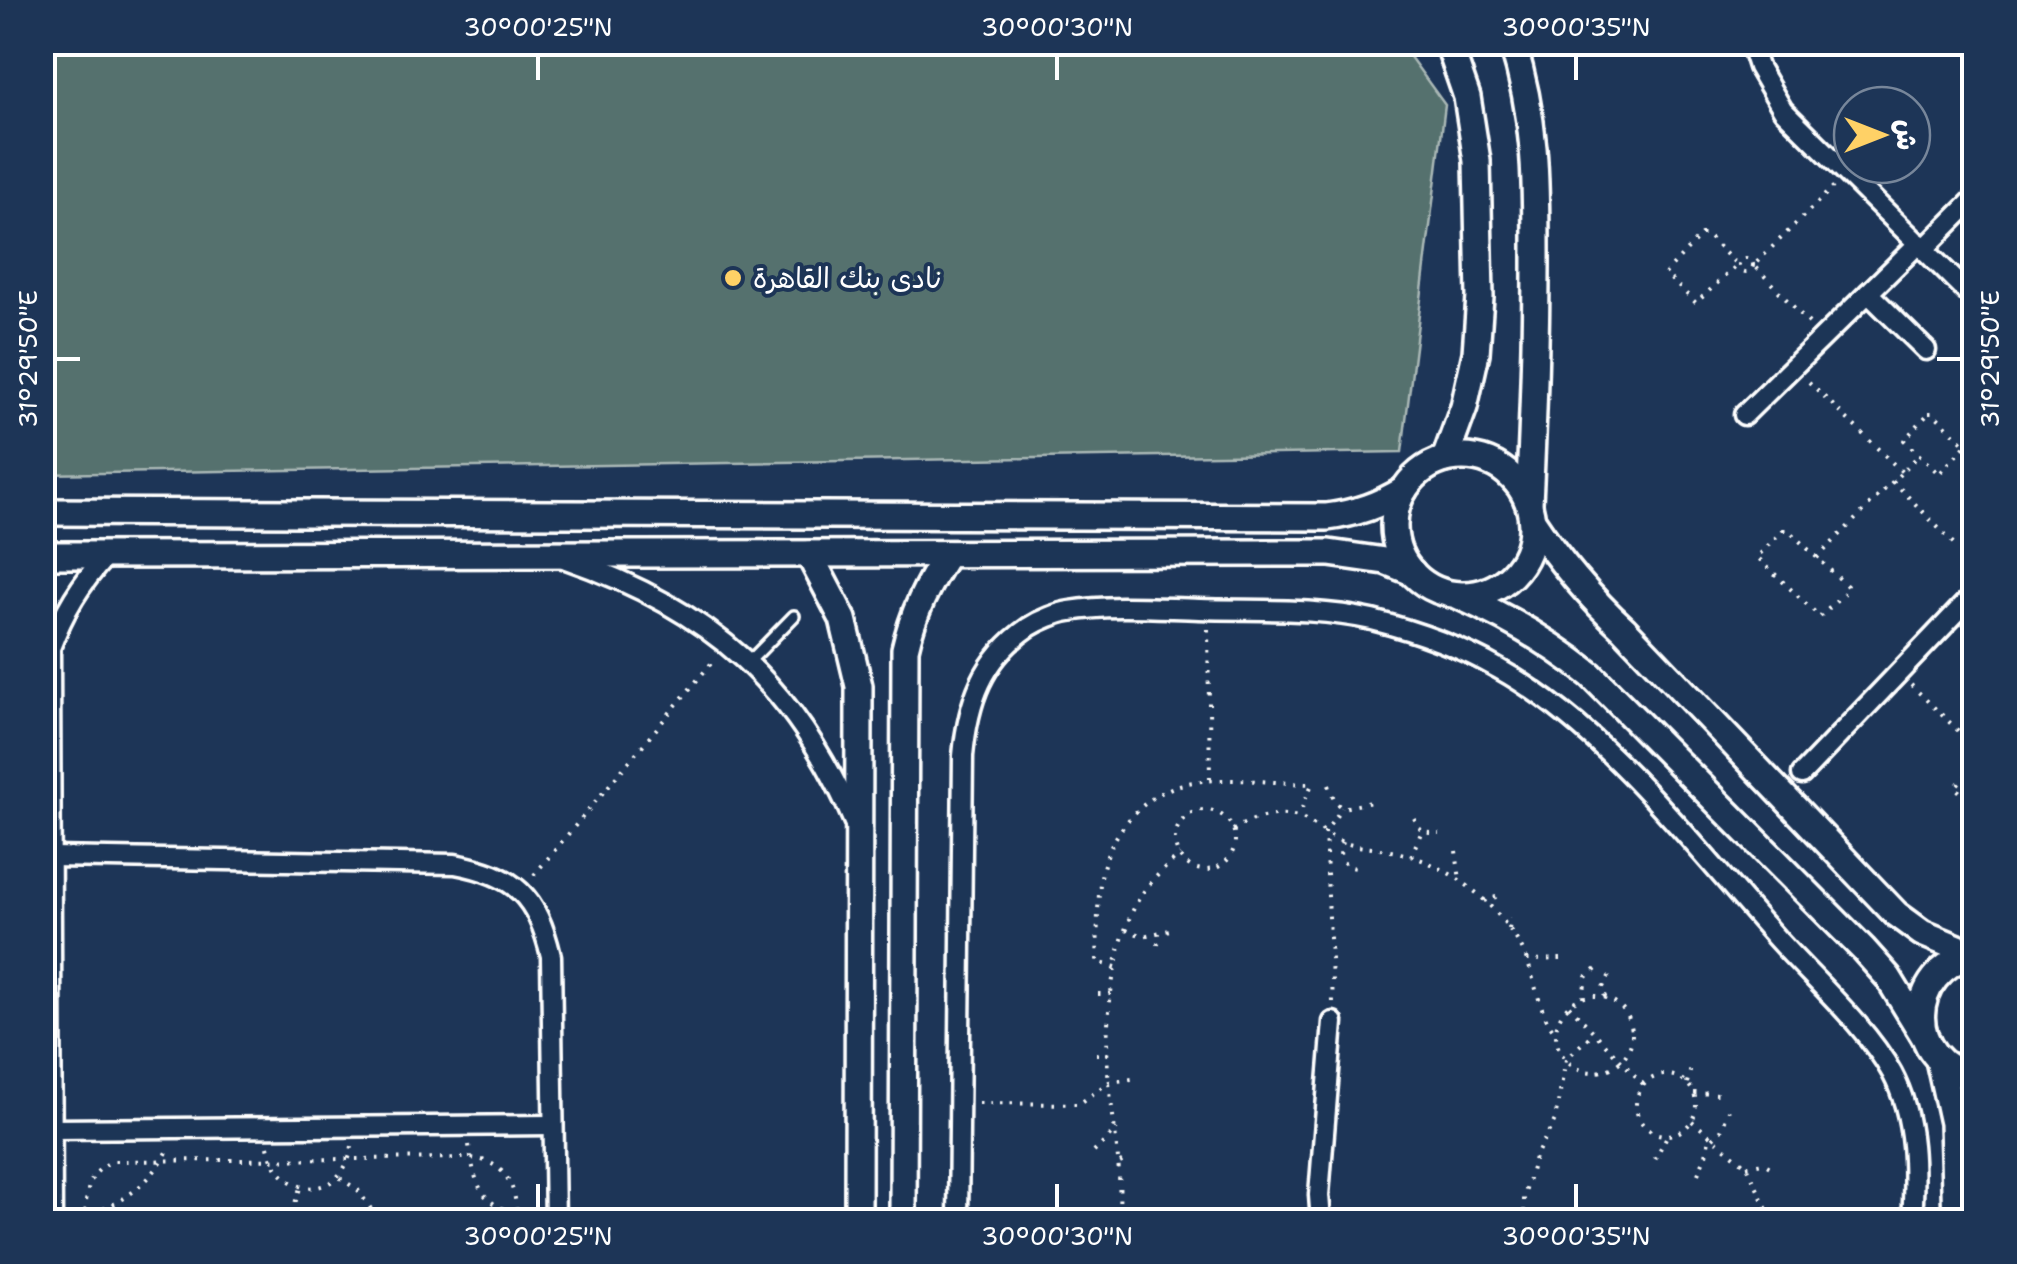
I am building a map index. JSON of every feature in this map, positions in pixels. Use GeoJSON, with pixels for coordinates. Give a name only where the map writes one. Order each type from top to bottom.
{"type":"FeatureCollection","features":[{"type":"Feature","properties":{"kind":"street"},"geometry":{"type":"LineString","coordinates":[[1445,459],[1464,407],[1476,353],[1480,298],[1477,160],[1467,96],[1448,42]]}},
{"type":"Feature","properties":{"kind":"street"},"geometry":{"type":"LineString","coordinates":[[1457,595],[1491,590],[1518,569],[1532,538],[1536,156],[1524,79],[1512,42]]}},
{"type":"Feature","properties":{"kind":"street"},"geometry":{"type":"LineString","coordinates":[[1750,42],[1758,67],[1783,110],[1832,157]]}},
{"type":"Feature","properties":{"kind":"street"},"geometry":{"type":"LineString","coordinates":[[1860,185],[1974,299]]}},
{"type":"Feature","properties":{"kind":"street"},"geometry":{"type":"LineString","coordinates":[[1744,415],[1868,293],[1974,199]]}},
{"type":"Feature","properties":{"kind":"street"},"geometry":{"type":"LineString","coordinates":[[1868,293],[1926,350]]}},
{"type":"Feature","properties":{"kind":"street"},"geometry":{"type":"LineString","coordinates":[[1412,572],[1396,541],[1397,506],[1404,490],[1415,476],[1445,459],[1479,458],[1495,464],[1521,487],[1558,560],[1589,596],[1896,914],[1922,933],[1974,954]]}},
{"type":"Feature","properties":{"kind":"street"},"geometry":{"type":"LineString","coordinates":[[42,512],[1328,517],[1368,509],[1404,490]]}},
{"type":"Feature","properties":{"kind":"street"},"geometry":{"type":"LineString","coordinates":[[1966,551],[1974,577]]}},
{"type":"Feature","properties":{"kind":"street"},"geometry":{"type":"LineString","coordinates":[[42,555],[1329,553],[1386,562],[1412,572],[1440,592],[1457,595],[1505,616],[1550,642],[1591,675],[1863,949],[1888,977],[1940,1060],[1950,1069],[1974,1077]]}},
{"type":"Feature","properties":{"kind":"street"},"geometry":{"type":"LineString","coordinates":[[552,554],[614,576],[674,605],[748,663],[808,732],[838,784],[861,840]]}},
{"type":"Feature","properties":{"kind":"street"},"geometry":{"type":"LineString","coordinates":[[808,554],[843,619],[860,686],[858,1222]]}},
{"type":"Feature","properties":{"kind":"street"},"geometry":{"type":"LineString","coordinates":[[903,1222],[905,649],[912,617],[947,554]]}},
{"type":"Feature","properties":{"kind":"street"},"geometry":{"type":"LineString","coordinates":[[50,649],[63,614],[82,582],[107,555]]}},
{"type":"Feature","properties":{"kind":"street"},"geometry":{"type":"LineString","coordinates":[[1802,774],[1974,594]]}},
{"type":"Feature","properties":{"kind":"street"},"geometry":{"type":"LineString","coordinates":[[958,1222],[963,756],[967,715],[980,679],[1002,648],[1032,625],[1067,611],[1104,607],[1324,612],[1414,631],[1498,668],[1574,721],[1608,752],[1849,1018],[1892,1072],[1910,1130],[1912,1222]]}},
{"type":"Feature","properties":{"kind":"street"},"geometry":{"type":"LineString","coordinates":[[42,615],[50,649],[52,1220]]}},
{"type":"Feature","properties":{"kind":"street"},"geometry":{"type":"LineString","coordinates":[[51,857],[455,864],[491,871],[522,890],[543,921],[551,956],[554,1221]]}},
{"type":"Feature","properties":{"kind":"street"},"geometry":{"type":"LineString","coordinates":[[1924,1036],[1922,1006],[1926,990],[1945,966],[1974,954]]}},
{"type":"Feature","properties":{"kind":"street"},"geometry":{"type":"LineString","coordinates":[[1321,1222],[1318,1195],[1334,1022]]}},
{"type":"Feature","properties":{"kind":"street"},"geometry":{"type":"LineString","coordinates":[[1940,1060],[1953,1123],[1956,1222]]}},
{"type":"Feature","properties":{"kind":"street"},"geometry":{"type":"LineString","coordinates":[[52,1129],[553,1125]]}},
{"type":"Feature","properties":{"kind":"lane"},"geometry":{"type":"LineString","coordinates":[[748,663],[794,616]]}},
{"type":"Feature","properties":{"kind":"path"},"geometry":{"type":"LineString","coordinates":[[1822,338],[1754,265],[1746,257],[1736,265],[1696,303],[1665,274],[1702,235],[1707,235],[1736,265],[1746,273],[1754,265],[1834,185]]}},
{"type":"Feature","properties":{"kind":"path"},"geometry":{"type":"LineString","coordinates":[[1793,366],[1902,472]]}},
{"type":"Feature","properties":{"kind":"path"},"geometry":{"type":"LineString","coordinates":[[1930,412],[1965,444],[1939,474],[1918,456],[1904,438],[1930,412]]}},
{"type":"Feature","properties":{"kind":"path"},"geometry":{"type":"LineString","coordinates":[[1817,558],[1918,456]]}},
{"type":"Feature","properties":{"kind":"path"},"geometry":{"type":"LineString","coordinates":[[1894,481],[1950,543],[1966,551]]}},
{"type":"Feature","properties":{"kind":"path"},"geometry":{"type":"LineString","coordinates":[[1786,530],[1817,558],[1848,588],[1820,617],[1757,557],[1786,530]]}},
{"type":"Feature","properties":{"kind":"path"},"geometry":{"type":"LineString","coordinates":[[1208,610],[1210,782]]}},
{"type":"Feature","properties":{"kind":"path"},"geometry":{"type":"LineString","coordinates":[[522,890],[727,644]]}},
{"type":"Feature","properties":{"kind":"path"},"geometry":{"type":"LineString","coordinates":[[1900,674],[1974,746]]}},
{"type":"Feature","properties":{"kind":"path"},"geometry":{"type":"LineString","coordinates":[[1974,767],[1956,788],[1974,806]]}},
{"type":"Feature","properties":{"kind":"path"},"geometry":{"type":"LineString","coordinates":[[1116,967],[1098,962],[1100,881],[1108,851],[1125,824],[1147,802],[1170,788],[1196,782],[1312,784],[1298,817]]}},
{"type":"Feature","properties":{"kind":"path"},"geometry":{"type":"LineString","coordinates":[[1329,786],[1334,802],[1342,808]]}},
{"type":"Feature","properties":{"kind":"path"},"geometry":{"type":"LineString","coordinates":[[1334,1022],[1325,832],[1342,808],[1377,801]]}},
{"type":"Feature","properties":{"kind":"path"},"geometry":{"type":"LineString","coordinates":[[1212,810],[1228,821],[1233,830],[1233,849],[1222,864],[1204,870],[1194,868],[1180,855],[1175,836],[1184,818],[1212,810]]}},
{"type":"Feature","properties":{"kind":"path"},"geometry":{"type":"LineString","coordinates":[[1233,830],[1257,818],[1298,817],[1342,842],[1411,856],[1460,880],[1509,928],[1527,960],[1548,1026],[1556,1032]]}},
{"type":"Feature","properties":{"kind":"path"},"geometry":{"type":"LineString","coordinates":[[1414,818],[1422,831]]}},
{"type":"Feature","properties":{"kind":"path"},"geometry":{"type":"LineString","coordinates":[[1422,831],[1439,832]]}},
{"type":"Feature","properties":{"kind":"path"},"geometry":{"type":"LineString","coordinates":[[1411,856],[1422,831]]}},
{"type":"Feature","properties":{"kind":"path"},"geometry":{"type":"LineString","coordinates":[[1342,842],[1342,860],[1348,867],[1358,868]]}},
{"type":"Feature","properties":{"kind":"path"},"geometry":{"type":"LineString","coordinates":[[1456,851],[1460,880]]}},
{"type":"Feature","properties":{"kind":"path"},"geometry":{"type":"LineString","coordinates":[[1099,1215],[1118,1218],[1120,1163],[1108,1054],[1116,967],[1140,895],[1180,855]]}},
{"type":"Feature","properties":{"kind":"path"},"geometry":{"type":"LineString","coordinates":[[1484,900],[1502,895]]}},
{"type":"Feature","properties":{"kind":"path"},"geometry":{"type":"LineString","coordinates":[[1509,928],[1511,918]]}},
{"type":"Feature","properties":{"kind":"path"},"geometry":{"type":"LineString","coordinates":[[1126,930],[1137,936],[1170,930]]}},
{"type":"Feature","properties":{"kind":"path"},"geometry":{"type":"LineString","coordinates":[[1158,946],[1159,933]]}},
{"type":"Feature","properties":{"kind":"path"},"geometry":{"type":"LineString","coordinates":[[1527,960],[1562,960]]}},
{"type":"Feature","properties":{"kind":"path"},"geometry":{"type":"LineString","coordinates":[[1583,998],[1586,977],[1602,964]]}},
{"type":"Feature","properties":{"kind":"path"},"geometry":{"type":"LineString","coordinates":[[1605,998],[1602,989],[1611,974]]}},
{"type":"Feature","properties":{"kind":"path"},"geometry":{"type":"LineString","coordinates":[[1098,994],[1111,994]]}},
{"type":"Feature","properties":{"kind":"path"},"geometry":{"type":"LineString","coordinates":[[1583,998],[1605,998],[1622,1008],[1631,1024],[1631,1044],[1613,1067],[1593,1072],[1566,1059],[1556,1032],[1569,1006],[1583,998]]}},
{"type":"Feature","properties":{"kind":"path"},"geometry":{"type":"LineString","coordinates":[[1569,1006],[1644,1085]]}},
{"type":"Feature","properties":{"kind":"path"},"geometry":{"type":"LineString","coordinates":[[1524,1222],[1524,1197],[1535,1157],[1554,1120],[1566,1059],[1594,1032]]}},
{"type":"Feature","properties":{"kind":"path"},"geometry":{"type":"LineString","coordinates":[[1096,1054],[1108,1054]]}},
{"type":"Feature","properties":{"kind":"path"},"geometry":{"type":"LineString","coordinates":[[1687,1083],[1691,1068]]}},
{"type":"Feature","properties":{"kind":"path"},"geometry":{"type":"LineString","coordinates":[[1660,1076],[1687,1083],[1696,1102],[1692,1121],[1682,1132],[1667,1136],[1650,1131],[1639,1118],[1636,1101],[1644,1085],[1660,1076]]}},
{"type":"Feature","properties":{"kind":"path"},"geometry":{"type":"LineString","coordinates":[[959,1102],[1075,1104],[1109,1082],[1132,1080]]}},
{"type":"Feature","properties":{"kind":"path"},"geometry":{"type":"LineString","coordinates":[[1694,1093],[1719,1094]]}},
{"type":"Feature","properties":{"kind":"path"},"geometry":{"type":"LineString","coordinates":[[1698,1174],[1712,1136],[1730,1110]]}},
{"type":"Feature","properties":{"kind":"path"},"geometry":{"type":"LineString","coordinates":[[1692,1121],[1747,1166],[1768,1212]]}},
{"type":"Feature","properties":{"kind":"path"},"geometry":{"type":"LineString","coordinates":[[467,1126],[474,1175],[494,1204],[504,1212],[554,1221]]}},
{"type":"Feature","properties":{"kind":"path"},"geometry":{"type":"LineString","coordinates":[[264,1128],[271,1160],[282,1178],[300,1187],[321,1187],[339,1176],[350,1159],[355,1127]]}},
{"type":"Feature","properties":{"kind":"path"},"geometry":{"type":"LineString","coordinates":[[52,1220],[85,1218],[130,1195],[162,1160],[177,1128]]}},
{"type":"Feature","properties":{"kind":"path"},"geometry":{"type":"LineString","coordinates":[[1094,1152],[1117,1129]]}},
{"type":"Feature","properties":{"kind":"path"},"geometry":{"type":"LineString","coordinates":[[1656,1159],[1667,1136]]}},
{"type":"Feature","properties":{"kind":"path"},"geometry":{"type":"LineString","coordinates":[[85,1218],[88,1183],[103,1165],[114,1161],[471,1158],[491,1162],[503,1170],[516,1196],[517,1222]]}},
{"type":"Feature","properties":{"kind":"path"},"geometry":{"type":"LineString","coordinates":[[1120,1163],[1129,1158]]}},
{"type":"Feature","properties":{"kind":"path"},"geometry":{"type":"LineString","coordinates":[[1747,1166],[1763,1163],[1770,1167]]}},
{"type":"Feature","properties":{"kind":"path"},"geometry":{"type":"LineString","coordinates":[[339,1176],[358,1190],[380,1222]]}},
{"type":"Feature","properties":{"kind":"path"},"geometry":{"type":"LineString","coordinates":[[289,1222],[300,1187]]}},
{"type":"Feature","properties":{"kind":"path"},"geometry":{"type":"LineString","coordinates":[[484,1222],[494,1204]]}},
{"type":"Feature","properties":{"kind":"green space","name":"نادى بنك القاهرة"},"geometry":{"type":"Polygon","coordinates":[[[42,43],[1400,43],[1445,105],[1402,452],[43,474],[42,43]]]}},
{"type":"Feature","properties":{"kind":"place","name":"نادى بنك القاهرة"},"geometry":{"type":"Point","coordinates":[733,278]}}]}
